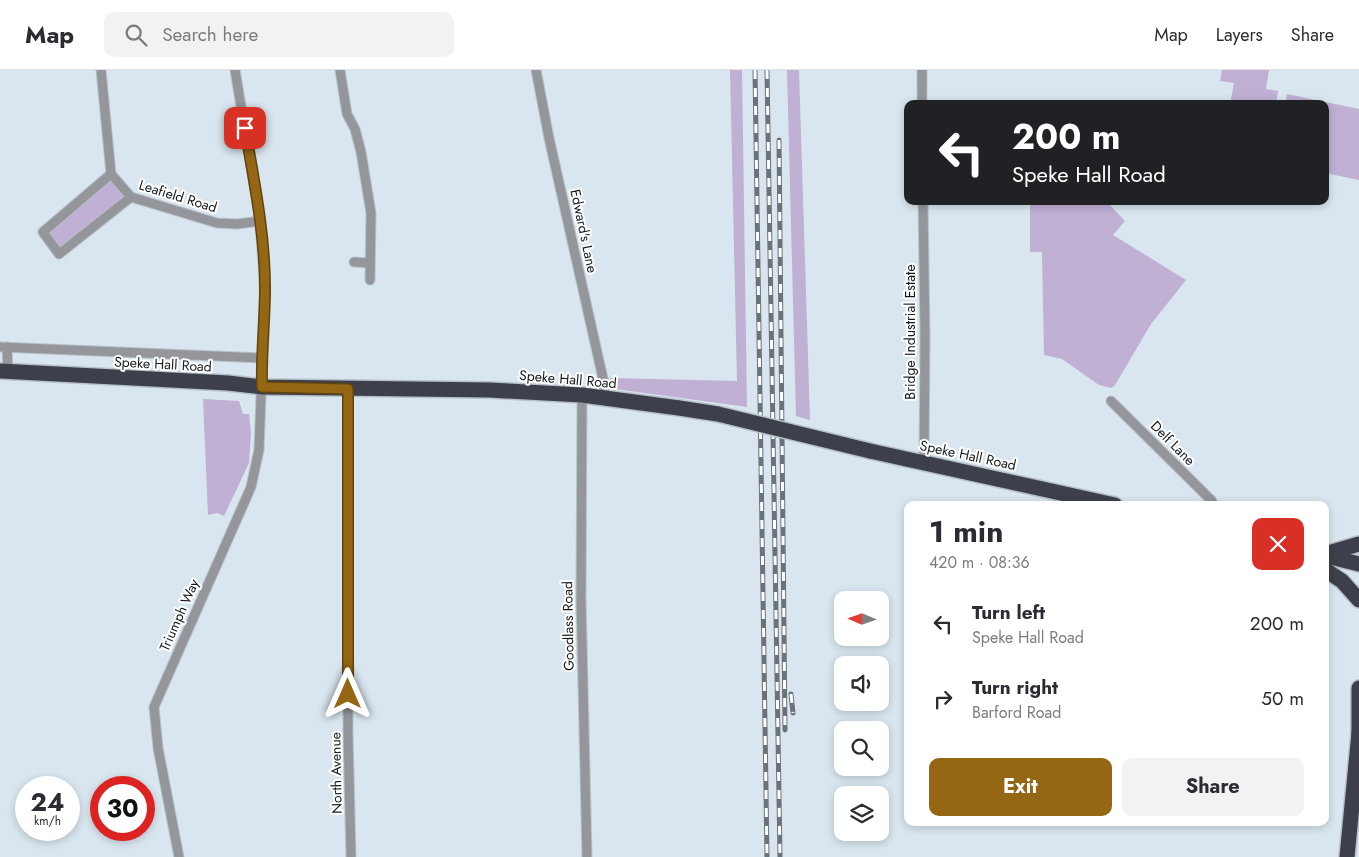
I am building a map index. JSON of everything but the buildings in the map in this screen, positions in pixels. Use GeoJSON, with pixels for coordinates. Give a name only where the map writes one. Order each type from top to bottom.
{"type":"FeatureCollection","features":[{"type":"Feature","properties":{"kind":"highway","name":"Speke Hall Road"},"geometry":{"type":"LineString","coordinates":[[4,372],[228,383],[262,387],[466,389],[582,395],[718,414],[870,451],[1097,501]]}},
{"type":"Feature","properties":{"kind":"highway"},"geometry":{"type":"LineString","coordinates":[[1329,554],[1359,544]]}},
{"type":"Feature","properties":{"kind":"highway"},"geometry":{"type":"LineString","coordinates":[[1329,556],[1359,564]]}},
{"type":"Feature","properties":{"kind":"highway"},"geometry":{"type":"LineString","coordinates":[[1329,572],[1359,582]]}},
{"type":"Feature","properties":{"kind":"highway"},"geometry":{"type":"LineString","coordinates":[[1329,573],[1342,580],[1359,600]]}},
{"type":"Feature","properties":{"kind":"highway"},"geometry":{"type":"LineString","coordinates":[[1346,857],[1359,734],[1359,688]]}},
{"type":"Feature","properties":{"kind":"street"},"geometry":{"type":"LineString","coordinates":[[101,70],[112,174],[44,232],[59,254],[131,197]]}},
{"type":"Feature","properties":{"kind":"street","name":"Triumph Way"},"geometry":{"type":"LineString","coordinates":[[179,857],[158,748],[154,707],[251,487],[259,450],[265,288],[260,221],[235,70]]}},
{"type":"Feature","properties":{"kind":"street"},"geometry":{"type":"LineString","coordinates":[[340,70],[347,114],[355,130],[362,152],[371,213],[370,280]]}},
{"type":"Feature","properties":{"kind":"street","name":"Edward's Lane"},"geometry":{"type":"LineString","coordinates":[[536,70],[549,138],[604,383],[604,398]]}},
{"type":"Feature","properties":{"kind":"street"},"geometry":{"type":"LineString","coordinates":[[922,70],[922,100]]}},
{"type":"Feature","properties":{"kind":"street","name":"Leafield Road"},"geometry":{"type":"LineString","coordinates":[[112,174],[131,197],[217,223],[237,224],[260,221]]}},
{"type":"Feature","properties":{"kind":"street","name":"Bridge Industrial Estate"},"geometry":{"type":"LineString","coordinates":[[923,205],[924,462]]}},
{"type":"Feature","properties":{"kind":"street"},"geometry":{"type":"LineString","coordinates":[[354,262],[370,262]]}},
{"type":"Feature","properties":{"kind":"street","name":"Speke Hall Road"},"geometry":{"type":"LineString","coordinates":[[4,372],[4,347],[261,358]]}},
{"type":"Feature","properties":{"kind":"street","name":"North Avenue"},"geometry":{"type":"LineString","coordinates":[[348,389],[348,723],[351,857]]}},
{"type":"Feature","properties":{"kind":"street","name":"Goodlass Road"},"geometry":{"type":"LineString","coordinates":[[582,395],[581,600],[587,857]]}},
{"type":"Feature","properties":{"kind":"street","name":"Delf Lane"},"geometry":{"type":"LineString","coordinates":[[1111,402],[1212,501]]}},
{"type":"Feature","properties":{"kind":"shaded area"},"geometry":{"type":"Polygon","coordinates":[[[730,70],[742,70],[747,407],[615,389],[610,378],[737,381],[730,70]]]}},
{"type":"Feature","properties":{"kind":"shaded area"},"geometry":{"type":"Polygon","coordinates":[[[787,70],[799,70],[810,420],[796,416],[787,70]]]}},
{"type":"Feature","properties":{"kind":"shaded area"},"geometry":{"type":"Polygon","coordinates":[[[1222,70],[1269,70],[1266,89],[1278,91],[1277,100],[1231,100],[1234,83],[1220,81],[1222,70]]]}},
{"type":"Feature","properties":{"kind":"shaded area"},"geometry":{"type":"Polygon","coordinates":[[[1287,94],[1316,100],[1286,100],[1287,94]]]}},
{"type":"Feature","properties":{"kind":"shaded area"},"geometry":{"type":"Polygon","coordinates":[[[1329,103],[1359,109],[1359,180],[1329,174],[1329,103]]]}},
{"type":"Feature","properties":{"kind":"shaded area"},"geometry":{"type":"Polygon","coordinates":[[[111,174],[131,197],[59,254],[43,232],[111,174]]]}},
{"type":"Feature","properties":{"kind":"shaded area"},"geometry":{"type":"Polygon","coordinates":[[[1030,205],[1110,205],[1125,221],[1113,235],[1186,280],[1151,324],[1115,385],[1111,388],[1099,385],[1062,359],[1044,355],[1042,252],[1030,252],[1030,205]]]}},
{"type":"Feature","properties":{"kind":"shaded area"},"geometry":{"type":"Polygon","coordinates":[[[203,399],[239,401],[243,414],[249,414],[251,433],[249,463],[224,516],[217,513],[208,515],[203,399]]]}},
{"type":"Feature","properties":{"kind":"railway"},"geometry":{"type":"LineString","coordinates":[[755,70],[767,857]]}},
{"type":"Feature","properties":{"kind":"railway"},"geometry":{"type":"LineString","coordinates":[[767,70],[780,857]]}},
{"type":"Feature","properties":{"kind":"railway"},"geometry":{"type":"LineString","coordinates":[[779,140],[785,730]]}},
{"type":"Feature","properties":{"kind":"railway"},"geometry":{"type":"LineString","coordinates":[[791,694],[793,713]]}},
{"type":"Feature","properties":{"kind":"route"},"geometry":{"type":"LineString","coordinates":[[245,128],[260,221],[265,288],[261,358],[262,387],[348,389],[348,694]]}}]}
